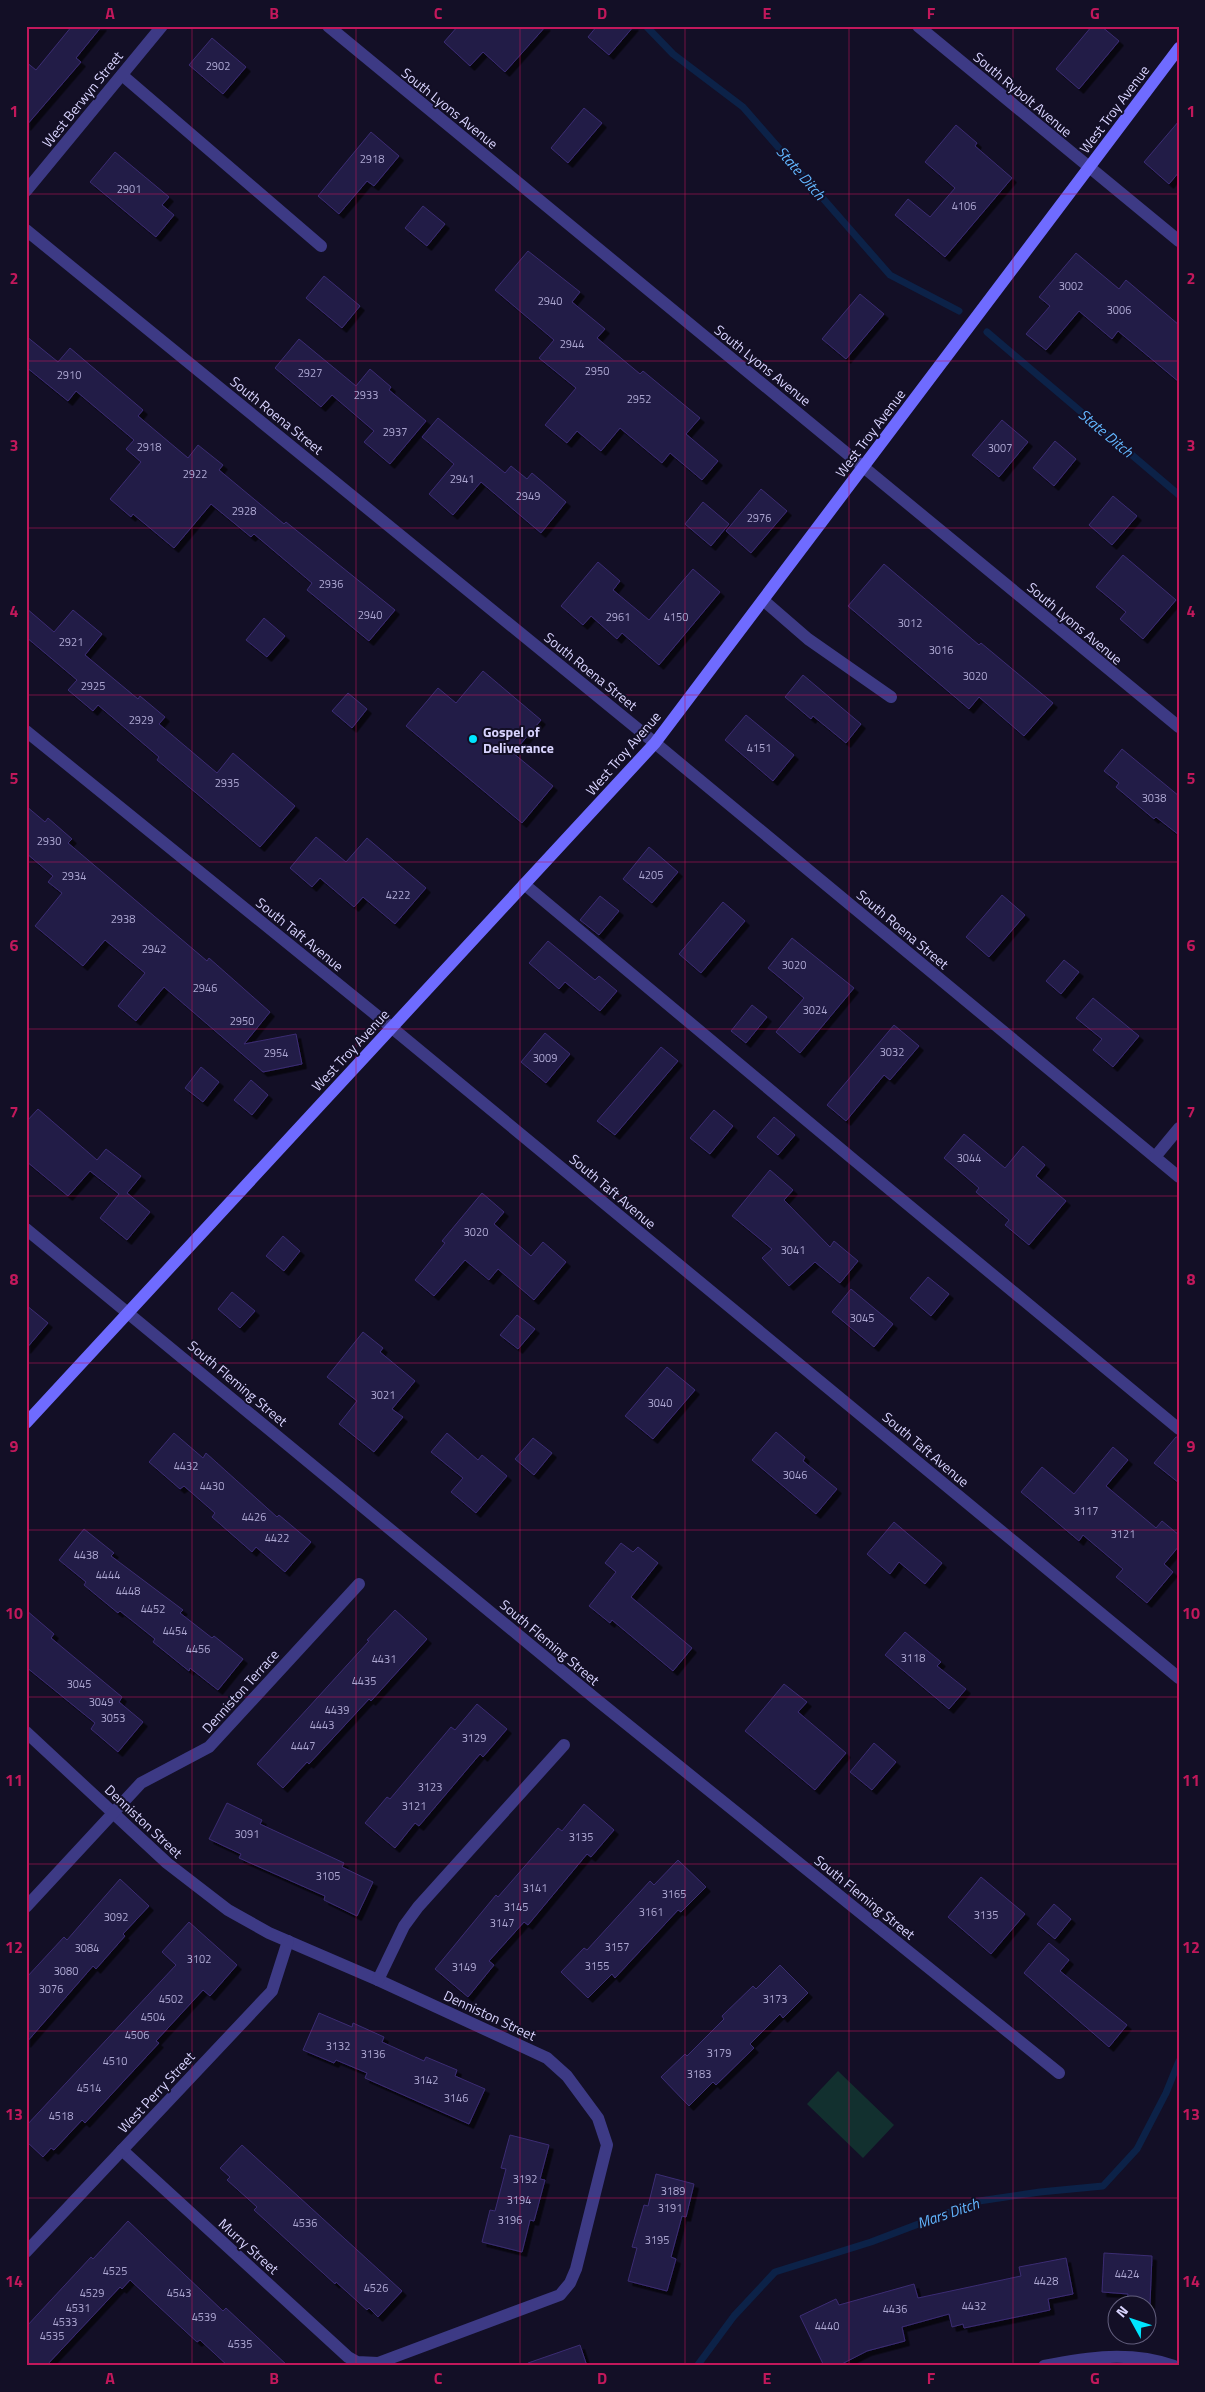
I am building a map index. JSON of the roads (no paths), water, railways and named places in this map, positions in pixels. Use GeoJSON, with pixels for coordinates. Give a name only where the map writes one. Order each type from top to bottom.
{"type":"FeatureCollection","features":[{"type":"Feature","properties":{"kind":"street","name":"West Berwyn Street"},"geometry":{"type":"LineString","coordinates":[[26,191],[162,26]]}},
{"type":"Feature","properties":{"kind":"street","name":"South Lyons Avenue"},"geometry":{"type":"LineString","coordinates":[[328,26],[1179,727]]}},
{"type":"Feature","properties":{"kind":"street","name":"South Rybolt Avenue"},"geometry":{"type":"LineString","coordinates":[[918,26],[1179,241]]}},
{"type":"Feature","properties":{"kind":"street","name":"West Troy Avenue"},"geometry":{"type":"LineString","coordinates":[[26,1423],[655,743],[1179,48]]}},
{"type":"Feature","properties":{"kind":"street"},"geometry":{"type":"LineString","coordinates":[[122,75],[321,246]]}},
{"type":"Feature","properties":{"kind":"street","name":"South Roena Street"},"geometry":{"type":"LineString","coordinates":[[26,230],[655,743],[1179,1177]]}},
{"type":"Feature","properties":{"kind":"street"},"geometry":{"type":"LineString","coordinates":[[763,600],[808,639],[891,697]]}},
{"type":"Feature","properties":{"kind":"street","name":"South Taft Avenue"},"geometry":{"type":"LineString","coordinates":[[26,731],[391,1027],[1179,1678]]}},
{"type":"Feature","properties":{"kind":"street"},"geometry":{"type":"LineString","coordinates":[[524,884],[1179,1429]]}},
{"type":"Feature","properties":{"kind":"street"},"geometry":{"type":"LineString","coordinates":[[1154,1157],[1179,1128]]}},
{"type":"Feature","properties":{"kind":"street","name":"South Fleming Street"},"geometry":{"type":"LineString","coordinates":[[26,1228],[597,1700],[1059,2073]]}},
{"type":"Feature","properties":{"kind":"street","name":"Denniston Terrace"},"geometry":{"type":"LineString","coordinates":[[26,1907],[141,1783],[209,1748],[359,1584]]}},
{"type":"Feature","properties":{"kind":"street","name":"Denniston Street"},"geometry":{"type":"LineString","coordinates":[[26,1732],[167,1863],[209,1897],[250,1923],[547,2058],[567,2076],[598,2118],[608,2145],[576,2269],[570,2284],[560,2295],[378,2363],[357,2362]]}},
{"type":"Feature","properties":{"kind":"street"},"geometry":{"type":"LineString","coordinates":[[378,1980],[404,1926],[418,1907],[564,1745]]}},
{"type":"Feature","properties":{"kind":"street","name":"West Perry Street"},"geometry":{"type":"LineString","coordinates":[[26,2252],[272,1991],[288,1941]]}},
{"type":"Feature","properties":{"kind":"street","name":"Murry Street"},"geometry":{"type":"LineString","coordinates":[[122,2150],[348,2357],[357,2362]]}},
{"type":"Feature","properties":{"kind":"street"},"geometry":{"type":"LineString","coordinates":[[1044,2366],[1102,2356],[1136,2357],[1174,2366]]}},
{"type":"Feature","properties":{"kind":"waterway","name":"State Ditch"},"geometry":{"type":"LineString","coordinates":[[646,26],[673,54],[743,107],[890,275],[959,311]]}},
{"type":"Feature","properties":{"kind":"waterway","name":"State Ditch"},"geometry":{"type":"LineString","coordinates":[[987,332],[1179,495]]}},
{"type":"Feature","properties":{"kind":"waterway","name":"Mars Ditch"},"geometry":{"type":"LineString","coordinates":[[697,2366],[734,2316],[775,2272],[871,2242],[979,2201],[1040,2192],[1103,2186],[1137,2149],[1166,2093],[1179,2061]]}},
{"type":"Feature","properties":{"kind":"place","name":"Gospel of Deliverance"},"geometry":{"type":"Point","coordinates":[473,739]}}]}
